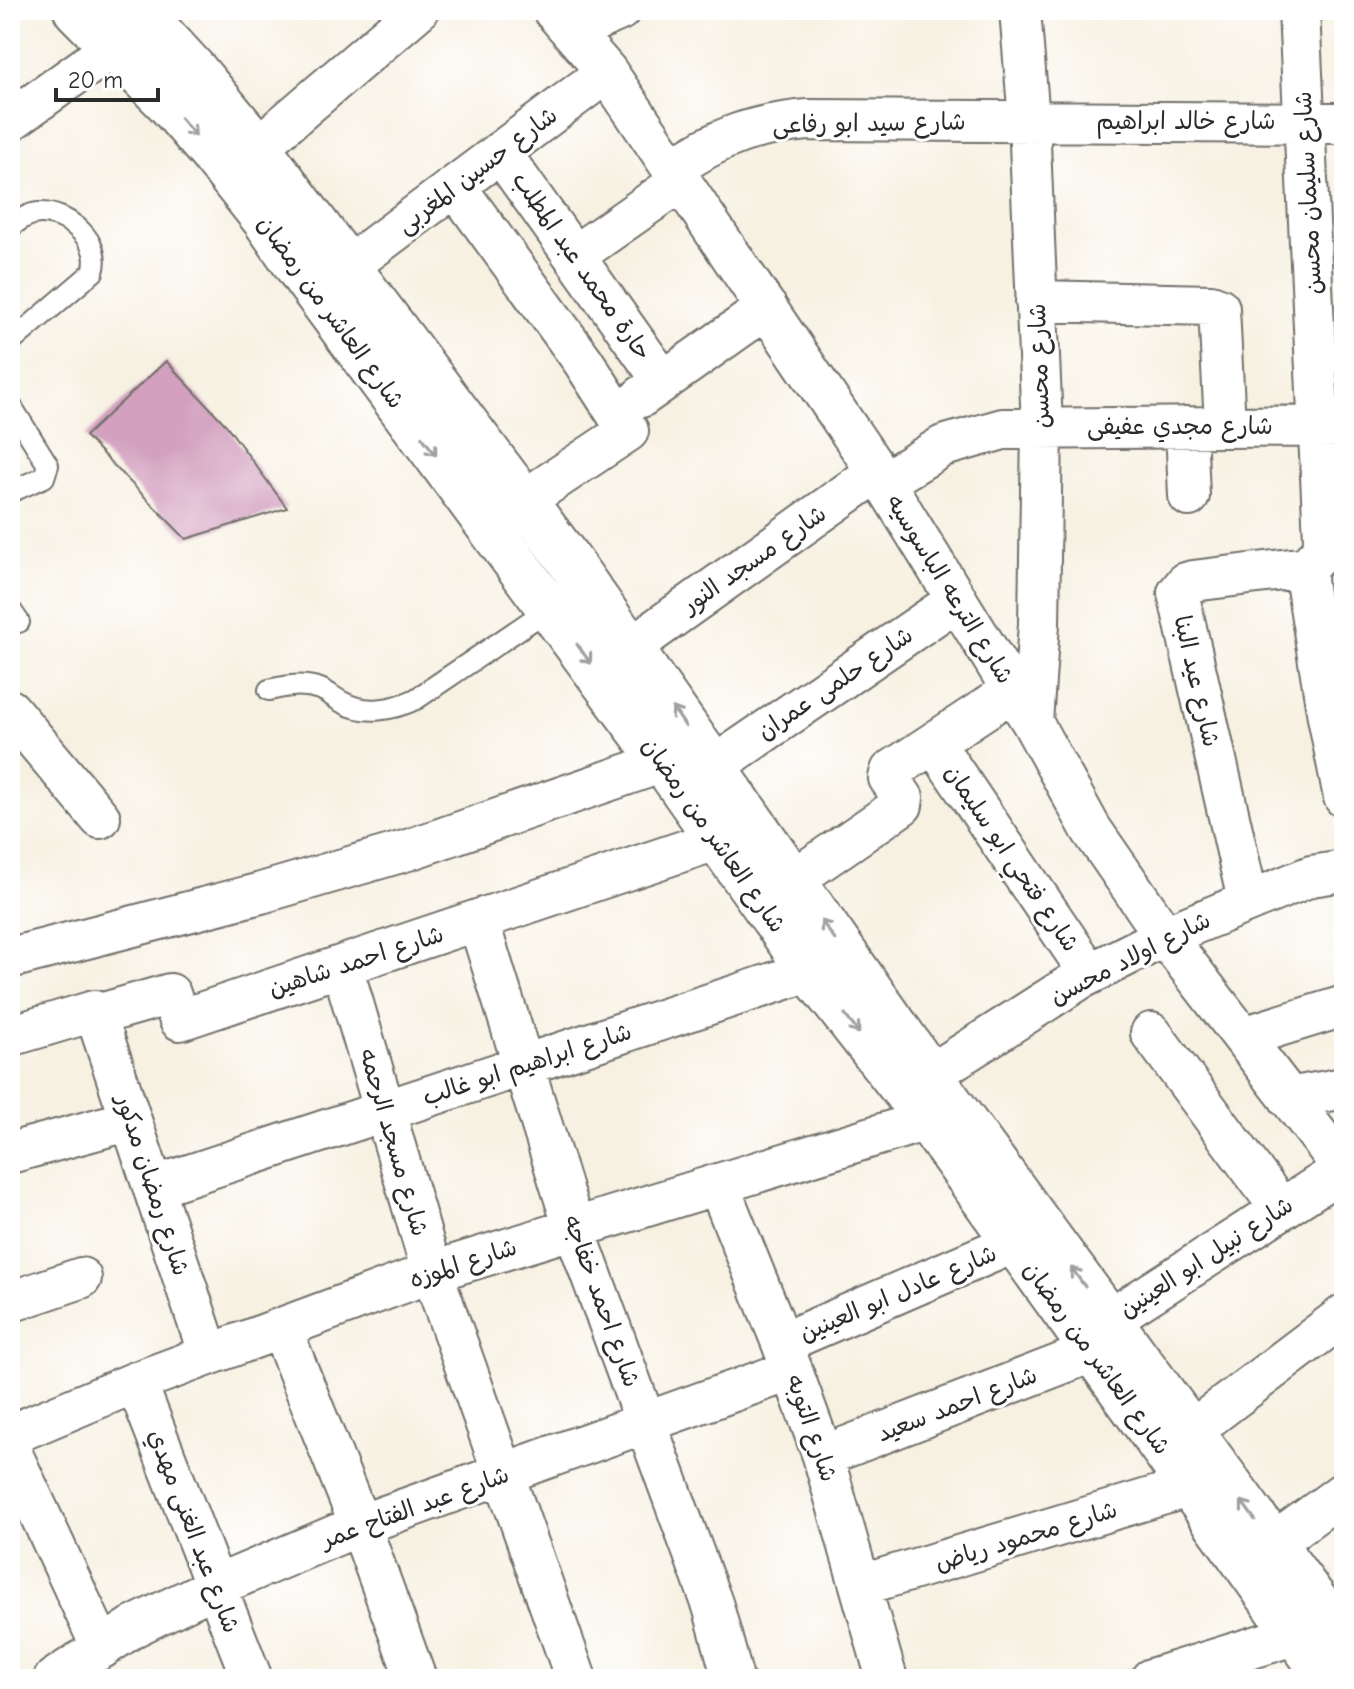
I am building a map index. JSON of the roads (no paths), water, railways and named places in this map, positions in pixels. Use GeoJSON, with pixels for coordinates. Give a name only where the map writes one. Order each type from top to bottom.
{"type":"FeatureCollection","features":[{"type":"Feature","properties":{"kind":"main road","name":"شارع العاشر من رمضان"},"geometry":{"type":"LineString","coordinates":[[76,10],[168,103],[227,171],[663,762],[810,971],[927,1120],[1013,1243],[1191,1431],[1344,1640]]}},
{"type":"Feature","properties":{"kind":"main road","name":"شارع العاشر من رمضان"},"geometry":{"type":"LineString","coordinates":[[146,12],[258,147],[631,647],[930,1075],[1100,1336],[1191,1486],[1328,1679]]}},
{"type":"Feature","properties":{"kind":"main road"},"geometry":{"type":"LineString","coordinates":[[540,594],[568,559]]}},
{"type":"Feature","properties":{"kind":"street"},"geometry":{"type":"LineString","coordinates":[[258,147],[418,10]]}},
{"type":"Feature","properties":{"kind":"street"},"geometry":{"type":"LineString","coordinates":[[562,20],[620,10]]}},
{"type":"Feature","properties":{"kind":"street","name":"شارع محسن"},"geometry":{"type":"LineString","coordinates":[[1020,10],[1029,120],[1042,427],[1040,610],[1022,706]]}},
{"type":"Feature","properties":{"kind":"street","name":"شارع سليمان محسن"},"geometry":{"type":"LineString","coordinates":[[1299,10],[1325,122],[1331,426],[1323,550],[1307,567]]}},
{"type":"Feature","properties":{"kind":"street"},"geometry":{"type":"LineString","coordinates":[[10,121],[112,48],[146,12]]}},
{"type":"Feature","properties":{"kind":"street","name":"شارع الترعه الباسوسيه"},"geometry":{"type":"LineString","coordinates":[[562,20],[607,72],[880,477],[1022,706],[1091,829],[1165,936],[1344,1169]]}},
{"type":"Feature","properties":{"kind":"street","name":"شارع حسين المغربى"},"geometry":{"type":"LineString","coordinates":[[347,267],[607,72]]}},
{"type":"Feature","properties":{"kind":"street","name":"شارع سيد ابو رفاعى"},"geometry":{"type":"LineString","coordinates":[[574,256],[677,175],[702,148],[736,132],[771,123],[808,120],[1029,120]]}},
{"type":"Feature","properties":{"kind":"street","name":"شارع خالد ابراهيم"},"geometry":{"type":"LineString","coordinates":[[1029,120],[1325,122]]}},
{"type":"Feature","properties":{"kind":"street","name":"حارة محمد عبد المطلب"},"geometry":{"type":"LineString","coordinates":[[500,152],[663,381]]}},
{"type":"Feature","properties":{"kind":"street"},"geometry":{"type":"LineString","coordinates":[[455,186],[628,431],[523,501]]}},
{"type":"Feature","properties":{"kind":"street"},"geometry":{"type":"LineString","coordinates":[[1036,301],[1211,305],[1219,308],[1221,318],[1206,426],[1189,496]]}},
{"type":"Feature","properties":{"kind":"street"},"geometry":{"type":"LineString","coordinates":[[618,414],[767,308]]}},
{"type":"Feature","properties":{"kind":"street","name":"شارع مجدي عفيفى"},"geometry":{"type":"LineString","coordinates":[[880,477],[943,446],[1003,429],[1331,426]]}},
{"type":"Feature","properties":{"kind":"street","name":"شارع مسجد النور"},"geometry":{"type":"LineString","coordinates":[[631,647],[880,477]]}},
{"type":"Feature","properties":{"kind":"street"},"geometry":{"type":"LineString","coordinates":[[1307,567],[1310,610],[1336,716],[1344,797]]}},
{"type":"Feature","properties":{"kind":"street","name":"شارع عيد البنا"},"geometry":{"type":"LineString","coordinates":[[1248,900],[1178,593],[1186,583],[1193,581],[1307,567]]}},
{"type":"Feature","properties":{"kind":"street","name":"شارع حلمى عمران"},"geometry":{"type":"LineString","coordinates":[[713,767],[957,600]]}},
{"type":"Feature","properties":{"kind":"street"},"geometry":{"type":"LineString","coordinates":[[793,880],[902,805],[903,798],[889,778],[891,771],[934,743],[1022,706]]}},
{"type":"Feature","properties":{"kind":"street"},"geometry":{"type":"LineString","coordinates":[[10,710],[100,818]]}},
{"type":"Feature","properties":{"kind":"street","name":"شارع فتحي ابو سليمان"},"geometry":{"type":"LineString","coordinates":[[934,743],[1090,974]]}},
{"type":"Feature","properties":{"kind":"street"},"geometry":{"type":"LineString","coordinates":[[10,958],[261,893],[408,850],[663,762]]}},
{"type":"Feature","properties":{"kind":"street","name":"شارع احمد شاهين"},"geometry":{"type":"LineString","coordinates":[[10,1036],[94,1011],[96,1015],[170,994],[180,1020],[719,839]]}},
{"type":"Feature","properties":{"kind":"street","name":"شارع اولاد محسن"},"geometry":{"type":"LineString","coordinates":[[930,1075],[1090,974],[1165,936],[1311,876],[1344,871]]}},
{"type":"Feature","properties":{"kind":"street","name":"شارع احمد خفاجه"},"geometry":{"type":"LineString","coordinates":[[478,920],[574,1228],[713,1606],[733,1679]]}},
{"type":"Feature","properties":{"kind":"street","name":"شارع مسجد الرحمه"},"geometry":{"type":"LineString","coordinates":[[342,966],[432,1272],[576,1679]]}},
{"type":"Feature","properties":{"kind":"street","name":"شارع ابراهيم ابو غالب"},"geometry":{"type":"LineString","coordinates":[[153,1187],[810,971]]}},
{"type":"Feature","properties":{"kind":"street"},"geometry":{"type":"LineString","coordinates":[[1243,1037],[1344,1006]]}},
{"type":"Feature","properties":{"kind":"street","name":"شارع رمضان مدكور"},"geometry":{"type":"LineString","coordinates":[[96,1015],[209,1355]]}},
{"type":"Feature","properties":{"kind":"street"},"geometry":{"type":"LineString","coordinates":[[1151,1033],[1281,1209]]}},
{"type":"Feature","properties":{"kind":"street"},"geometry":{"type":"LineString","coordinates":[[1289,1098],[1344,1088]]}},
{"type":"Feature","properties":{"kind":"street"},"geometry":{"type":"LineString","coordinates":[[10,1153],[131,1120]]}},
{"type":"Feature","properties":{"kind":"street","name":"شارع الموزه"},"geometry":{"type":"LineString","coordinates":[[10,1435],[136,1382],[432,1272],[927,1120]]}},
{"type":"Feature","properties":{"kind":"street","name":"شارع نبيل ابو العينين"},"geometry":{"type":"LineString","coordinates":[[1100,1336],[1281,1209],[1344,1169]]}},
{"type":"Feature","properties":{"kind":"street","name":"شارع التوبه"},"geometry":{"type":"LineString","coordinates":[[718,1184],[787,1356],[823,1456],[887,1679]]}},
{"type":"Feature","properties":{"kind":"street","name":"شارع عادل ابو العينين"},"geometry":{"type":"LineString","coordinates":[[787,1356],[1013,1243]]}},
{"type":"Feature","properties":{"kind":"street"},"geometry":{"type":"LineString","coordinates":[[10,1302],[81,1278]]}},
{"type":"Feature","properties":{"kind":"street"},"geometry":{"type":"LineString","coordinates":[[1191,1431],[1344,1315]]}},
{"type":"Feature","properties":{"kind":"street"},"geometry":{"type":"LineString","coordinates":[[281,1328],[360,1525],[416,1679]]}},
{"type":"Feature","properties":{"kind":"street","name":"شارع احمد سعيد"},"geometry":{"type":"LineString","coordinates":[[823,1456],[1100,1336]]}},
{"type":"Feature","properties":{"kind":"street","name":"شارع عبد الفتاح عمر"},"geometry":{"type":"LineString","coordinates":[[54,1679],[133,1627],[216,1586],[360,1525],[645,1422],[787,1356]]}},
{"type":"Feature","properties":{"kind":"street","name":"شارع عبد الغنى مهدي"},"geometry":{"type":"LineString","coordinates":[[136,1382],[252,1679]]}},
{"type":"Feature","properties":{"kind":"street"},"geometry":{"type":"LineString","coordinates":[[10,1450],[102,1648]]}},
{"type":"Feature","properties":{"kind":"street","name":"شارع محمود رياض"},"geometry":{"type":"LineString","coordinates":[[862,1585],[1191,1486]]}},
{"type":"Feature","properties":{"kind":"street"},"geometry":{"type":"LineString","coordinates":[[1273,1544],[1344,1492]]}},
{"type":"Feature","properties":{"kind":"street"},"geometry":{"type":"LineString","coordinates":[[1151,1679],[1294,1635]]}},
{"type":"Feature","properties":{"kind":"lane"},"geometry":{"type":"LineString","coordinates":[[10,227],[26,215],[57,216],[88,240],[96,257],[93,272],[10,343]]}},
{"type":"Feature","properties":{"kind":"lane"},"geometry":{"type":"LineString","coordinates":[[10,404],[48,465],[44,477],[10,492]]}},
{"type":"Feature","properties":{"kind":"lane"},"geometry":{"type":"LineString","coordinates":[[269,690],[304,685],[318,688],[353,707],[380,710],[395,707],[416,699],[540,594]]}}]}
